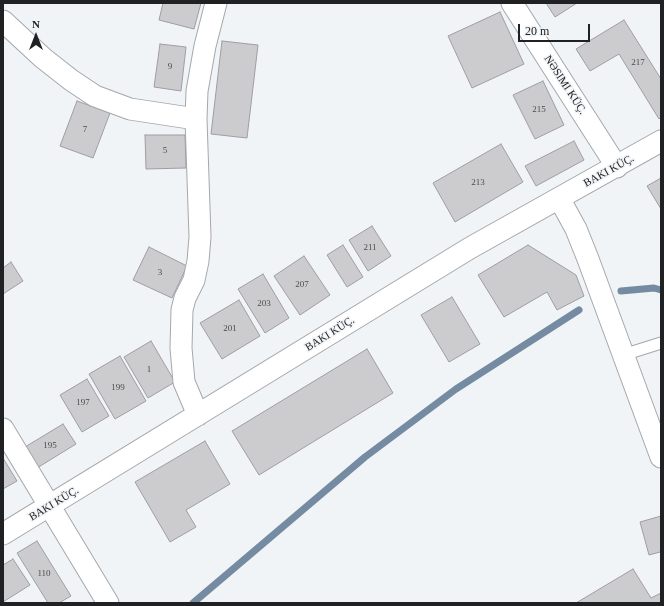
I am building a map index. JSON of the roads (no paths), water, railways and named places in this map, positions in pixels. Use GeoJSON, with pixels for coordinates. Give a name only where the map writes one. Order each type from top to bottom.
{"type":"FeatureCollection","features":[{"type":"Feature","properties":{"kind":"street"},"geometry":{"type":"LineString","coordinates":[[198,415],[184,382],[181,348],[182,310],[185,298],[194,280],[198,261],[200,237],[196,119],[197,91],[204,46],[216,3]]}},
{"type":"Feature","properties":{"kind":"street","name":"NƏSIMI KÜÇ."},"geometry":{"type":"LineString","coordinates":[[512,3],[618,167]]}},
{"type":"Feature","properties":{"kind":"street"},"geometry":{"type":"LineString","coordinates":[[3,21],[43,58],[70,80],[95,96],[130,109],[196,119]]}},
{"type":"Feature","properties":{"kind":"street"},"geometry":{"type":"LineString","coordinates":[[3,534],[470,248],[618,167],[661,141]]}},
{"type":"Feature","properties":{"kind":"street"},"geometry":{"type":"LineString","coordinates":[[559,198],[576,230],[661,457]]}},
{"type":"Feature","properties":{"kind":"street"},"geometry":{"type":"LineString","coordinates":[[3,430],[51,506],[108,603]]}},
{"type":"Feature","properties":{"kind":"lane"},"geometry":{"type":"LineString","coordinates":[[623,355],[661,343]]}},
{"type":"Feature","properties":{"kind":"waterway"},"geometry":{"type":"LineString","coordinates":[[621,291],[654,288],[661,290]]}},
{"type":"Feature","properties":{"kind":"waterway"},"geometry":{"type":"LineString","coordinates":[[193,603],[365,457],[456,389],[579,310]]}}]}
